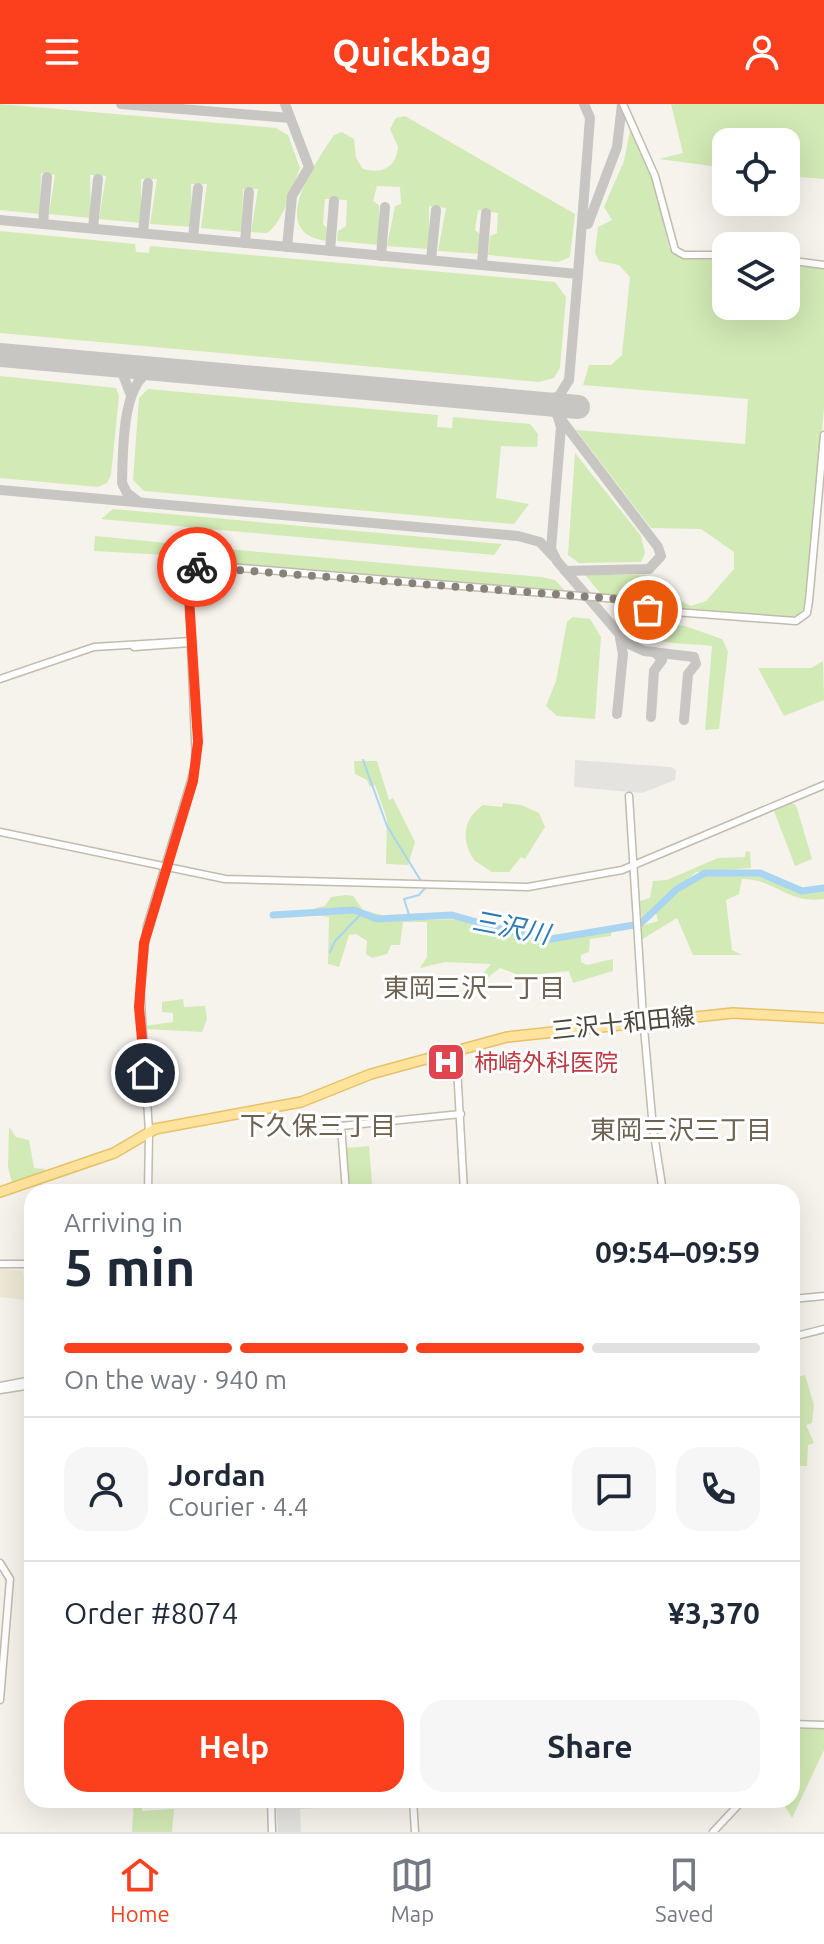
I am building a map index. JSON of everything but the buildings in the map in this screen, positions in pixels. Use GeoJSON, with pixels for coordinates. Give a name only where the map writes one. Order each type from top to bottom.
{"type":"FeatureCollection","features":[{"type":"Feature","properties":{"kind":"main road","name":"三沢十和田線"},"geometry":{"type":"LineString","coordinates":[[0,1192],[114,1153],[149,1132],[301,1102],[371,1074],[456,1049],[532,1032],[740,1013],[824,1018]]}},
{"type":"Feature","properties":{"kind":"street"},"geometry":{"type":"LineString","coordinates":[[623,104],[655,176],[675,250],[684,255],[712,255]]}},
{"type":"Feature","properties":{"kind":"street"},"geometry":{"type":"LineString","coordinates":[[800,262],[824,265]]}},
{"type":"Feature","properties":{"kind":"street"},"geometry":{"type":"LineString","coordinates":[[148,1184],[149,1132],[139,1007],[142,961],[147,926],[196,764],[188,577],[193,570],[205,565],[618,599],[648,610],[796,621],[807,613],[809,601],[824,435]]}},
{"type":"Feature","properties":{"kind":"street"},"geometry":{"type":"LineString","coordinates":[[0,679],[76,651],[192,641]]}},
{"type":"Feature","properties":{"kind":"street"},"geometry":{"type":"LineString","coordinates":[[119,645],[182,646],[192,641]]}},
{"type":"Feature","properties":{"kind":"street"},"geometry":{"type":"LineString","coordinates":[[192,641],[189,652],[193,672]]}},
{"type":"Feature","properties":{"kind":"street"},"geometry":{"type":"LineString","coordinates":[[182,646],[189,652]]}},
{"type":"Feature","properties":{"kind":"street"},"geometry":{"type":"LineString","coordinates":[[0,832],[225,879],[504,887],[564,883],[635,864],[824,785]]}},
{"type":"Feature","properties":{"kind":"street"},"geometry":{"type":"LineString","coordinates":[[629,796],[643,1021],[662,1184]]}},
{"type":"Feature","properties":{"kind":"street"},"geometry":{"type":"LineString","coordinates":[[456,1049],[464,1184]]}},
{"type":"Feature","properties":{"kind":"street"},"geometry":{"type":"LineString","coordinates":[[345,1184],[341,1126],[461,1114]]}},
{"type":"Feature","properties":{"kind":"street"},"geometry":{"type":"LineString","coordinates":[[0,1264],[24,1264]]}},
{"type":"Feature","properties":{"kind":"street"},"geometry":{"type":"LineString","coordinates":[[800,1298],[824,1296]]}},
{"type":"Feature","properties":{"kind":"street"},"geometry":{"type":"LineString","coordinates":[[800,1335],[824,1329]]}},
{"type":"Feature","properties":{"kind":"street"},"geometry":{"type":"LineString","coordinates":[[0,1388],[24,1384]]}},
{"type":"Feature","properties":{"kind":"street"},"geometry":{"type":"LineString","coordinates":[[0,1563],[10,1579],[0,1700]]}},
{"type":"Feature","properties":{"kind":"street"},"geometry":{"type":"LineString","coordinates":[[800,1724],[824,1725]]}},
{"type":"Feature","properties":{"kind":"street"},"geometry":{"type":"LineString","coordinates":[[271,1808],[272,1832]]}},
{"type":"Feature","properties":{"kind":"street"},"geometry":{"type":"LineString","coordinates":[[414,1808],[415,1832]]}},
{"type":"Feature","properties":{"kind":"street"},"geometry":{"type":"LineString","coordinates":[[713,1832],[736,1808]]}},
{"type":"Feature","properties":{"kind":"shaded area"},"geometry":{"type":"Polygon","coordinates":[[[575,760],[671,767],[676,770],[675,780],[642,793],[574,787],[575,760]]]}},
{"type":"Feature","properties":{"kind":"shaded area"},"geometry":{"type":"Polygon","coordinates":[[[0,1268],[23,1271],[24,1300],[0,1297],[0,1268]]]}},
{"type":"Feature","properties":{"kind":"shaded area"},"geometry":{"type":"Polygon","coordinates":[[[276,1808],[319,1808],[300,1809],[301,1832],[278,1832],[276,1808]]]}},
{"type":"Feature","properties":{"kind":"green space"},"geometry":{"type":"Polygon","coordinates":[[[0,104],[276,128],[288,135],[300,168],[283,213],[267,233],[251,232],[258,189],[243,189],[242,232],[201,228],[207,184],[191,184],[192,227],[150,224],[157,179],[141,179],[141,223],[99,219],[106,176],[90,175],[91,218],[49,214],[55,175],[41,173],[40,214],[0,210],[0,104]]]}},
{"type":"Feature","properties":{"kind":"green space"},"geometry":{"type":"Polygon","coordinates":[[[671,104],[824,104],[824,179],[800,177],[800,128],[712,128],[712,166],[659,159],[683,153],[671,104]]]}},
{"type":"Feature","properties":{"kind":"green space"},"geometry":{"type":"Polygon","coordinates":[[[405,116],[575,214],[570,257],[558,262],[488,255],[490,236],[497,233],[498,213],[478,210],[475,230],[482,236],[480,254],[438,251],[446,208],[429,206],[429,249],[387,246],[395,206],[401,204],[400,187],[377,186],[373,201],[379,205],[379,245],[337,241],[338,231],[346,226],[347,200],[325,199],[323,224],[329,230],[328,241],[309,236],[299,225],[297,212],[300,196],[316,162],[334,135],[342,132],[354,139],[356,158],[363,169],[382,170],[391,165],[397,154],[398,147],[390,129],[396,118],[405,116]]]}},
{"type":"Feature","properties":{"kind":"green space"},"geometry":{"type":"Polygon","coordinates":[[[631,126],[654,180],[669,248],[685,258],[712,257],[712,320],[800,320],[800,264],[824,267],[824,408],[806,605],[798,617],[676,609],[673,606],[679,600],[691,606],[706,601],[734,569],[734,552],[701,529],[651,528],[576,430],[745,444],[748,399],[583,385],[589,365],[611,365],[622,355],[630,277],[619,265],[599,261],[595,253],[598,227],[612,220],[604,207],[624,161],[631,126]]]}},
{"type":"Feature","properties":{"kind":"green space"},"geometry":{"type":"Polygon","coordinates":[[[0,231],[135,244],[136,252],[149,253],[150,246],[555,282],[566,297],[560,368],[554,378],[539,382],[0,333],[0,231]]]}},
{"type":"Feature","properties":{"kind":"green space"},"geometry":{"type":"Polygon","coordinates":[[[0,376],[116,388],[119,396],[111,475],[107,483],[98,487],[0,478],[0,376]]]}},
{"type":"Feature","properties":{"kind":"green space"},"geometry":{"type":"Polygon","coordinates":[[[148,389],[438,415],[437,427],[452,428],[453,417],[530,424],[538,434],[537,447],[501,446],[496,498],[529,504],[514,524],[144,491],[133,480],[139,398],[148,389]]]}},
{"type":"Feature","properties":{"kind":"green space"},"geometry":{"type":"Polygon","coordinates":[[[575,453],[641,536],[645,553],[641,562],[579,563],[568,555],[575,453]]]}},
{"type":"Feature","properties":{"kind":"green space"},"geometry":{"type":"Polygon","coordinates":[[[113,509],[502,544],[494,555],[101,519],[113,509]]]}},
{"type":"Feature","properties":{"kind":"green space"},"geometry":{"type":"Polygon","coordinates":[[[95,536],[178,544],[182,546],[184,556],[94,551],[95,536]]]}},
{"type":"Feature","properties":{"kind":"green space"},"geometry":{"type":"Polygon","coordinates":[[[193,546],[541,577],[555,580],[567,593],[210,563],[192,555],[193,546]]]}},
{"type":"Feature","properties":{"kind":"green space"},"geometry":{"type":"Polygon","coordinates":[[[585,575],[646,575],[659,584],[649,596],[657,604],[603,596],[585,575]]]}},
{"type":"Feature","properties":{"kind":"green space"},"geometry":{"type":"Polygon","coordinates":[[[573,617],[590,619],[601,637],[595,719],[557,716],[546,706],[556,681],[567,622],[573,617]]]}},
{"type":"Feature","properties":{"kind":"green space"},"geometry":{"type":"Polygon","coordinates":[[[623,621],[685,626],[722,639],[728,651],[719,729],[705,730],[712,646],[653,639],[623,621]]]}},
{"type":"Feature","properties":{"kind":"green space"},"geometry":{"type":"Polygon","coordinates":[[[823,661],[824,700],[784,716],[758,668],[811,668],[823,661]]]}},
{"type":"Feature","properties":{"kind":"green space"},"geometry":{"type":"Polygon","coordinates":[[[354,761],[377,761],[389,800],[393,798],[415,842],[408,865],[386,864],[387,819],[375,785],[370,787],[367,780],[355,774],[354,761]]]}},
{"type":"Feature","properties":{"kind":"green space"},"geometry":{"type":"Polygon","coordinates":[[[503,803],[521,805],[539,813],[545,827],[525,859],[521,857],[509,872],[492,872],[470,854],[466,831],[471,817],[483,805],[502,807],[503,803]]]}},
{"type":"Feature","properties":{"kind":"green space"},"geometry":{"type":"Polygon","coordinates":[[[791,803],[796,805],[812,859],[795,866],[774,811],[791,803]]]}},
{"type":"Feature","properties":{"kind":"green space"},"geometry":{"type":"Polygon","coordinates":[[[746,851],[750,852],[751,868],[696,872],[642,920],[640,901],[650,898],[653,881],[667,880],[718,858],[745,857],[746,851]]]}},
{"type":"Feature","properties":{"kind":"green space"},"geometry":{"type":"Polygon","coordinates":[[[711,874],[765,875],[807,894],[824,889],[824,899],[800,898],[764,883],[742,879],[739,894],[726,900],[732,950],[742,955],[693,955],[677,918],[641,940],[641,926],[658,921],[656,913],[668,901],[688,885],[711,874]]]}},
{"type":"Feature","properties":{"kind":"green space"},"geometry":{"type":"Polygon","coordinates":[[[353,896],[363,910],[382,915],[383,921],[461,919],[521,938],[558,941],[611,932],[611,936],[590,939],[589,952],[581,955],[581,962],[587,965],[613,959],[613,971],[573,983],[569,971],[521,976],[500,968],[483,981],[479,979],[491,964],[445,962],[420,968],[427,957],[427,922],[403,922],[400,945],[391,945],[387,954],[372,958],[366,954],[367,941],[356,934],[349,935],[339,967],[328,964],[329,917],[304,913],[314,913],[315,908],[325,906],[331,897],[353,896]]]}},
{"type":"Feature","properties":{"kind":"green space"},"geometry":{"type":"Polygon","coordinates":[[[183,999],[184,1007],[205,1006],[207,1019],[202,1032],[146,1029],[145,1026],[173,1022],[173,1013],[162,1012],[162,1002],[183,999]]]}},
{"type":"Feature","properties":{"kind":"green space"},"geometry":{"type":"Polygon","coordinates":[[[9,1127],[16,1137],[29,1140],[34,1168],[45,1169],[46,1173],[12,1183],[8,1167],[9,1127]]]}},
{"type":"Feature","properties":{"kind":"green space"},"geometry":{"type":"Polygon","coordinates":[[[369,1146],[372,1184],[348,1184],[345,1148],[369,1146]]]}},
{"type":"Feature","properties":{"kind":"green space"},"geometry":{"type":"Polygon","coordinates":[[[805,1375],[814,1405],[812,1423],[806,1425],[814,1443],[808,1445],[807,1466],[800,1466],[800,1376],[805,1375]]]}},
{"type":"Feature","properties":{"kind":"green space"},"geometry":{"type":"Polygon","coordinates":[[[800,1728],[824,1729],[824,1750],[800,1801],[800,1728]]]}},
{"type":"Feature","properties":{"kind":"green space"},"geometry":{"type":"Polygon","coordinates":[[[134,1808],[142,1808],[142,1811],[174,1809],[172,1832],[132,1832],[134,1808]]]}},
{"type":"Feature","properties":{"kind":"green space"},"geometry":{"type":"Polygon","coordinates":[[[786,1808],[797,1808],[792,1818],[786,1808]]]}},
{"type":"Feature","properties":{"kind":"waterway"},"geometry":{"type":"LineString","coordinates":[[363,760],[387,826],[421,881]]}},
{"type":"Feature","properties":{"kind":"waterway","name":"三沢川"},"geometry":{"type":"LineString","coordinates":[[273,915],[354,910],[377,919],[452,915],[515,933],[551,939],[640,924],[677,889],[705,873],[760,873],[802,891],[824,888]]}},
{"type":"Feature","properties":{"kind":"waterway"},"geometry":{"type":"LineString","coordinates":[[410,918],[404,899],[419,895],[425,888]]}},
{"type":"Feature","properties":{"kind":"waterway"},"geometry":{"type":"LineString","coordinates":[[330,952],[335,941],[363,912]]}},
{"type":"Feature","properties":{"kind":"taxiway"},"geometry":{"type":"LineString","coordinates":[[121,104],[290,118]]}},
{"type":"Feature","properties":{"kind":"taxiway"},"geometry":{"type":"LineString","coordinates":[[285,104],[309,167],[292,196],[287,247]]}},
{"type":"Feature","properties":{"kind":"taxiway"},"geometry":{"type":"LineString","coordinates":[[578,274],[590,118],[584,104]]}},
{"type":"Feature","properties":{"kind":"taxiway"},"geometry":{"type":"LineString","coordinates":[[588,224],[617,147],[622,104]]}},
{"type":"Feature","properties":{"kind":"taxiway"},"geometry":{"type":"LineString","coordinates":[[43,224],[47,177]]}},
{"type":"Feature","properties":{"kind":"taxiway"},"geometry":{"type":"LineString","coordinates":[[93,228],[98,179]]}},
{"type":"Feature","properties":{"kind":"taxiway"},"geometry":{"type":"LineString","coordinates":[[143,233],[148,183]]}},
{"type":"Feature","properties":{"kind":"taxiway"},"geometry":{"type":"LineString","coordinates":[[193,238],[198,188]]}},
{"type":"Feature","properties":{"kind":"taxiway"},"geometry":{"type":"LineString","coordinates":[[245,243],[249,192]]}},
{"type":"Feature","properties":{"kind":"taxiway"},"geometry":{"type":"LineString","coordinates":[[330,251],[334,201]]}},
{"type":"Feature","properties":{"kind":"taxiway"},"geometry":{"type":"LineString","coordinates":[[381,256],[385,207]]}},
{"type":"Feature","properties":{"kind":"taxiway"},"geometry":{"type":"LineString","coordinates":[[431,260],[436,210]]}},
{"type":"Feature","properties":{"kind":"taxiway"},"geometry":{"type":"LineString","coordinates":[[482,264],[486,213]]}},
{"type":"Feature","properties":{"kind":"taxiway"},"geometry":{"type":"LineString","coordinates":[[0,220],[578,274],[569,380],[559,396],[539,404],[557,414],[561,427],[551,549],[557,561],[627,643],[644,651],[694,657],[696,664],[688,674],[684,720]]}},
{"type":"Feature","properties":{"kind":"taxiway"},"geometry":{"type":"LineString","coordinates":[[106,365],[122,372],[130,393]]}},
{"type":"Feature","properties":{"kind":"taxiway"},"geometry":{"type":"LineString","coordinates":[[139,502],[127,493],[122,483],[126,417],[136,386],[145,375],[156,369]]}},
{"type":"Feature","properties":{"kind":"taxiway"},"geometry":{"type":"LineString","coordinates":[[560,418],[658,547],[661,556],[649,569],[565,571]]}},
{"type":"Feature","properties":{"kind":"taxiway"},"geometry":{"type":"LineString","coordinates":[[0,490],[518,536],[540,542],[553,556]]}},
{"type":"Feature","properties":{"kind":"taxiway"},"geometry":{"type":"LineString","coordinates":[[617,714],[623,654],[620,638]]}},
{"type":"Feature","properties":{"kind":"taxiway"},"geometry":{"type":"LineString","coordinates":[[651,717],[654,671],[662,660],[655,652]]}},
{"type":"Feature","properties":{"kind":"runway"},"geometry":{"type":"LineString","coordinates":[[0,355],[578,407]]}},
{"type":"Feature","properties":{"kind":"way so far"},"geometry":{"type":"LineString","coordinates":[[197,567],[213,565],[618,599],[648,610]]}},
{"type":"Feature","properties":{"kind":"place","name":"柿崎外科医院"},"geometry":{"type":"Point","coordinates":[446,1062]}},
{"type":"Feature","properties":{"kind":"district","name":"東岡三沢一丁目"},"geometry":{"type":"Point","coordinates":[474,987]}},
{"type":"Feature","properties":{"kind":"district","name":"下久保三丁目"},"geometry":{"type":"Point","coordinates":[318,1125]}},
{"type":"Feature","properties":{"kind":"district","name":"東岡三沢三丁目"},"geometry":{"type":"Point","coordinates":[681,1129]}},
{"type":"Feature","properties":{"kind":"route"},"geometry":{"type":"LineString","coordinates":[[145,1073],[139,1007],[144,943],[193,781],[197,754],[195,656],[188,581],[190,573],[197,567]]}}]}
